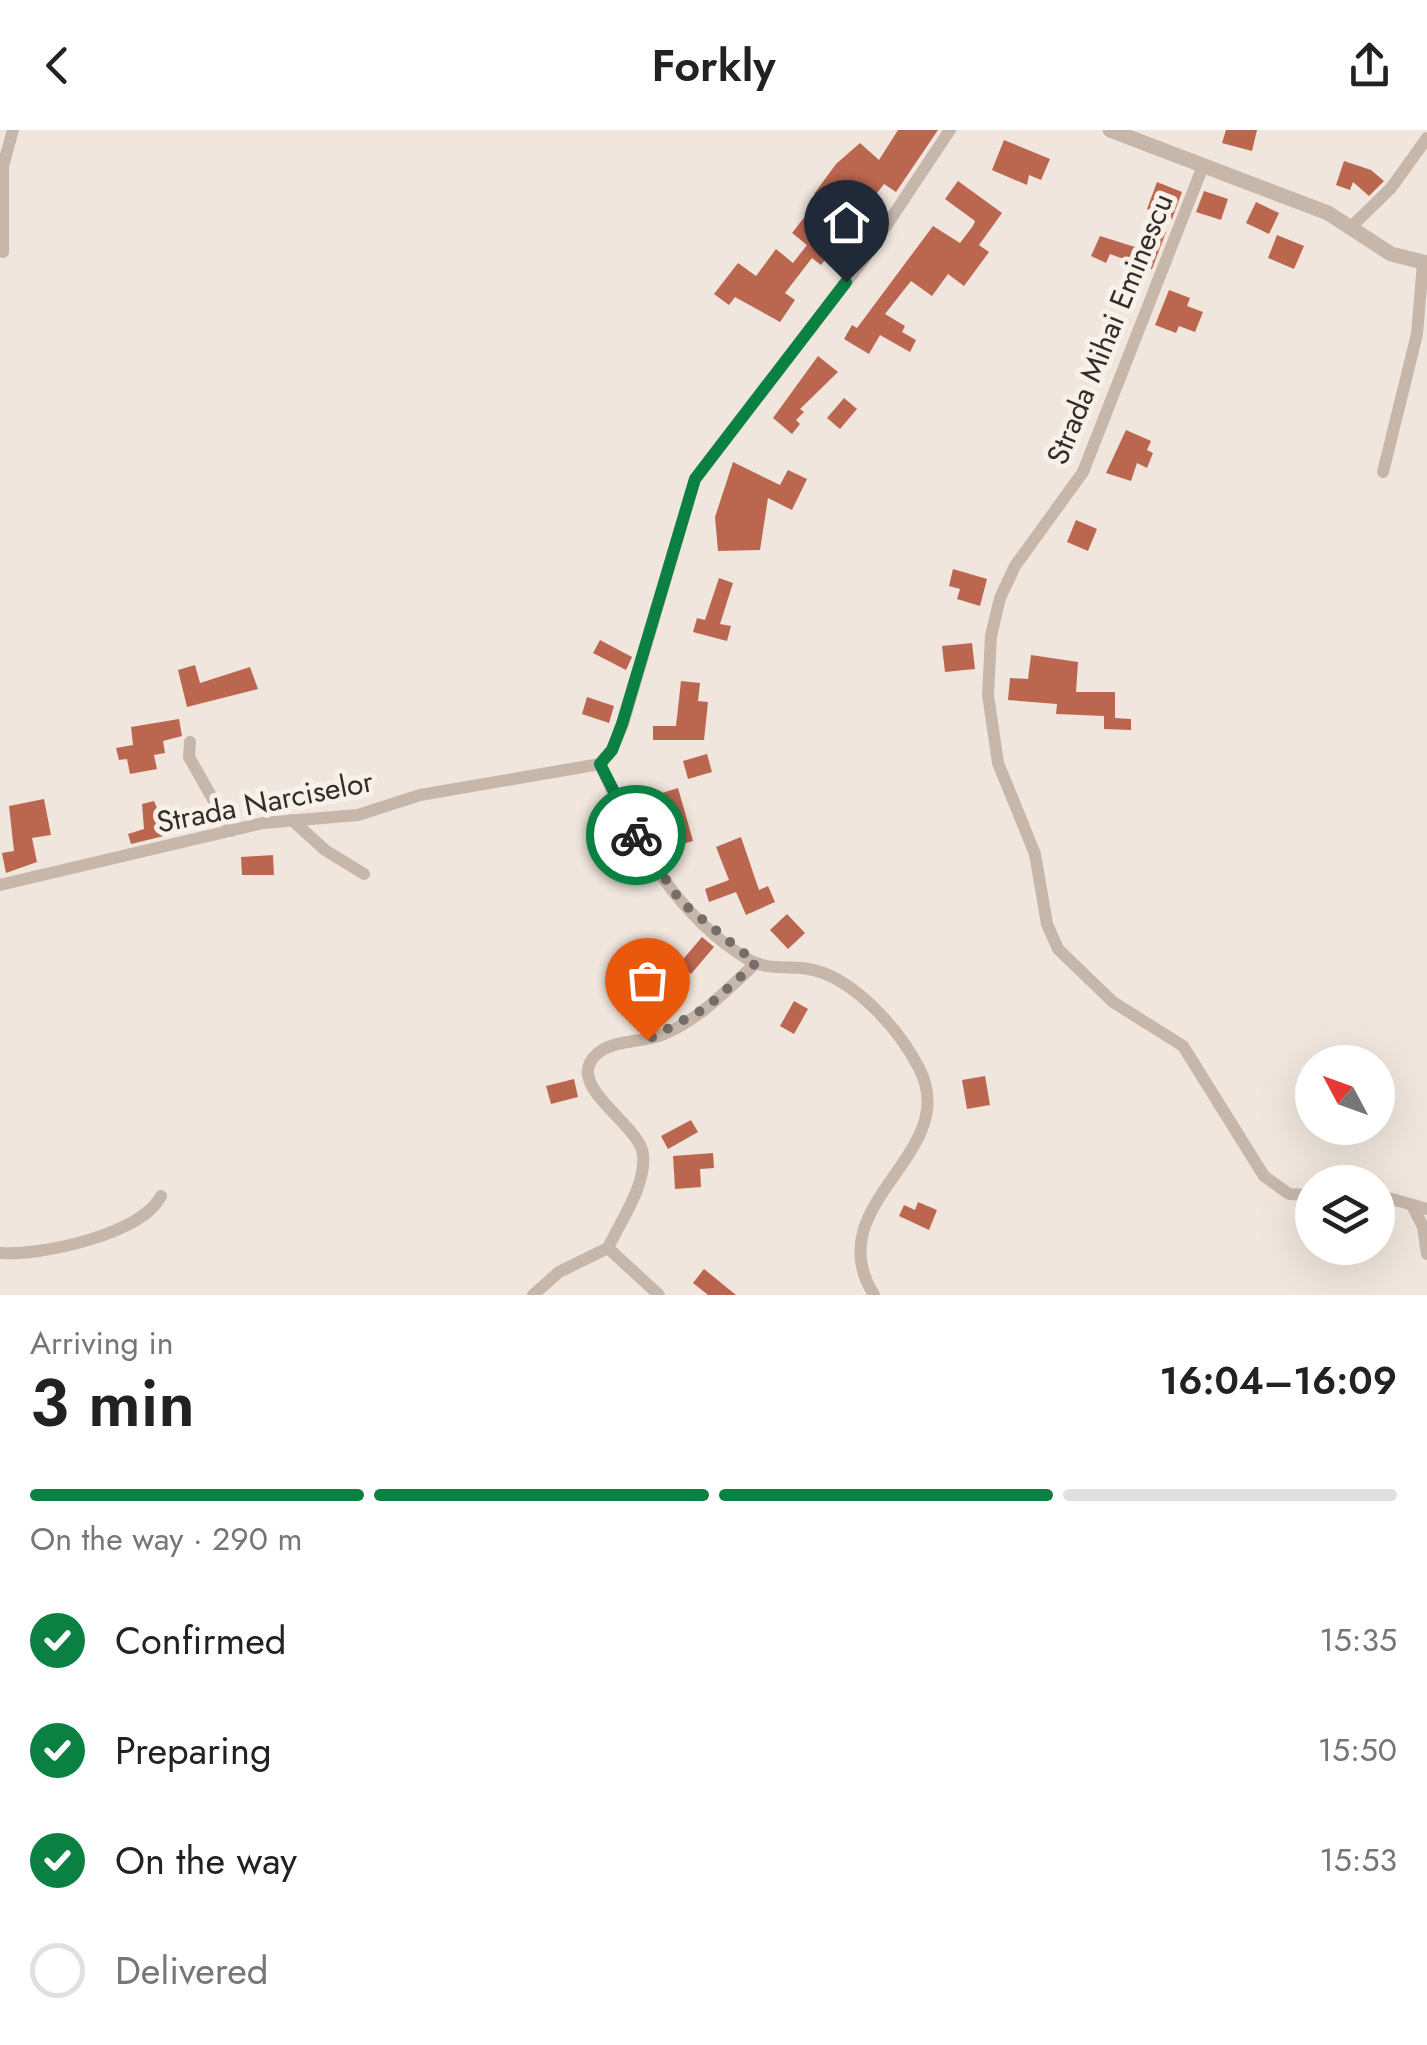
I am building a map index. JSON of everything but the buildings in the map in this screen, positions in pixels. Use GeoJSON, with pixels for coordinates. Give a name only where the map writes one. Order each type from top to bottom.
{"type":"FeatureCollection","features":[{"type":"Feature","properties":{"kind":"street"},"geometry":{"type":"LineString","coordinates":[[3,252],[4,166],[13,130]]}},
{"type":"Feature","properties":{"kind":"street"},"geometry":{"type":"LineString","coordinates":[[874,1295],[860,1264],[862,1238],[877,1198],[924,1129],[928,1092],[908,1051],[852,990],[812,970],[756,963],[668,886],[600,764],[612,750],[622,724],[695,479],[864,259],[950,130]]}},
{"type":"Feature","properties":{"kind":"street"},"geometry":{"type":"LineString","coordinates":[[1110,130],[1352,226],[1392,254],[1425,263],[1416,334],[1383,472]]}},
{"type":"Feature","properties":{"kind":"street"},"geometry":{"type":"LineString","coordinates":[[1352,226],[1390,188],[1427,138]]}},
{"type":"Feature","properties":{"kind":"street","name":"Strada Mihai Eminescu"},"geometry":{"type":"LineString","coordinates":[[1203,166],[1083,472],[1015,566],[1000,598],[991,636],[988,696],[998,762],[1035,854],[1047,924],[1058,948],[1114,1002],[1183,1046],[1264,1176],[1288,1194],[1295,1194]]}},
{"type":"Feature","properties":{"kind":"street"},"geometry":{"type":"LineString","coordinates":[[190,742],[189,758],[231,830]]}},
{"type":"Feature","properties":{"kind":"street","name":"Strada Narciselor"},"geometry":{"type":"LineString","coordinates":[[0,884],[231,830],[358,815],[420,795],[600,764]]}},
{"type":"Feature","properties":{"kind":"street"},"geometry":{"type":"LineString","coordinates":[[292,820],[325,850],[364,874]]}},
{"type":"Feature","properties":{"kind":"street"},"geometry":{"type":"LineString","coordinates":[[533,1295],[559,1272],[608,1248],[642,1173],[643,1148],[596,1095],[588,1071],[592,1060],[609,1047],[647,1040],[678,1027],[756,963]]}},
{"type":"Feature","properties":{"kind":"street"},"geometry":{"type":"LineString","coordinates":[[0,1252],[45,1249],[136,1223],[150,1213],[160,1196]]}},
{"type":"Feature","properties":{"kind":"street"},"geometry":{"type":"LineString","coordinates":[[1395,1200],[1420,1208],[1427,1254]]}},
{"type":"Feature","properties":{"kind":"street"},"geometry":{"type":"LineString","coordinates":[[608,1248],[659,1295]]}},
{"type":"Feature","properties":{"kind":"way so far"},"geometry":{"type":"LineString","coordinates":[[636,835],[681,902],[756,963],[706,1008],[678,1027],[647,1040]]}},
{"type":"Feature","properties":{"kind":"route"},"geometry":{"type":"LineString","coordinates":[[636,835],[600,764],[617,740],[689,490],[710,456],[846,282]]}}]}
